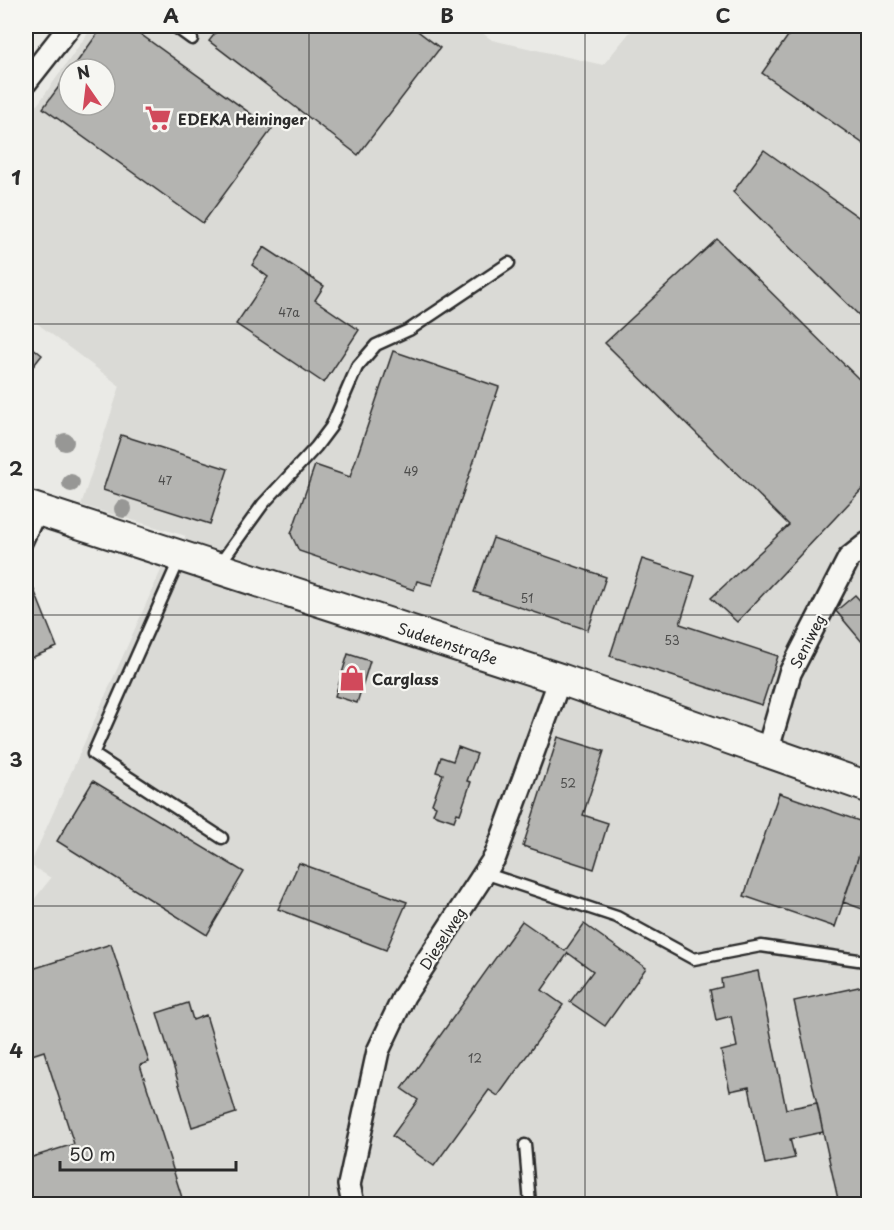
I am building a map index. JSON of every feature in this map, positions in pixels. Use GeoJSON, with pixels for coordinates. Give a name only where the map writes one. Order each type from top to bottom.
{"type":"FeatureCollection","features":[{"type":"Feature","properties":{"kind":"street"},"geometry":{"type":"LineString","coordinates":[[26,82],[70,26]]}},
{"type":"Feature","properties":{"kind":"street","name":"Sudetenstraße"},"geometry":{"type":"LineString","coordinates":[[33,508],[560,679],[868,787]]}},
{"type":"Feature","properties":{"kind":"street","name":"Seniweg"},"geometry":{"type":"LineString","coordinates":[[767,752],[790,673],[849,558],[868,543]]}},
{"type":"Feature","properties":{"kind":"street","name":"Dieselweg"},"geometry":{"type":"LineString","coordinates":[[353,1204],[349,1185],[378,1051],[404,996],[495,857],[560,679]]}},
{"type":"Feature","properties":{"kind":"lane"},"geometry":{"type":"LineString","coordinates":[[174,26],[192,39]]}},
{"type":"Feature","properties":{"kind":"lane"},"geometry":{"type":"LineString","coordinates":[[217,567],[263,504],[316,447],[331,427],[357,367],[376,345],[409,330],[509,262]]}},
{"type":"Feature","properties":{"kind":"lane"},"geometry":{"type":"LineString","coordinates":[[26,544],[33,508]]}},
{"type":"Feature","properties":{"kind":"lane"},"geometry":{"type":"LineString","coordinates":[[182,555],[93,754],[222,838]]}},
{"type":"Feature","properties":{"kind":"lane"},"geometry":{"type":"LineString","coordinates":[[484,873],[617,917],[694,959],[761,946],[865,961]]}},
{"type":"Feature","properties":{"kind":"lane"},"geometry":{"type":"LineString","coordinates":[[525,1145],[530,1204]]}},
{"type":"Feature","properties":{"kind":"shaded area"},"geometry":{"type":"Polygon","coordinates":[[[93,26],[473,26],[492,40],[603,65],[635,26],[868,26],[868,1204],[26,1204],[26,910],[51,878],[30,865],[162,568],[186,536],[81,505],[120,386],[26,315],[26,121],[57,77],[57,117],[117,117],[117,57],[71,57],[93,26]]]}},
{"type":"Feature","properties":{"kind":"building","name":"EDEKA Heininger"},"geometry":{"type":"Polygon","coordinates":[[[103,26],[129,26],[272,129],[203,223],[43,108],[57,89],[57,117],[117,117],[117,57],[81,57],[103,26]]]}},
{"type":"Feature","properties":{"kind":"building"},"geometry":{"type":"Polygon","coordinates":[[[221,26],[411,26],[440,48],[358,155],[209,41],[221,26]]]}},
{"type":"Feature","properties":{"kind":"building"},"geometry":{"type":"Polygon","coordinates":[[[795,26],[868,26],[868,147],[762,73],[795,26]]]}},
{"type":"Feature","properties":{"kind":"building"},"geometry":{"type":"Polygon","coordinates":[[[764,150],[868,224],[868,324],[733,192],[764,150]]]}},
{"type":"Feature","properties":{"kind":"building"},"geometry":{"type":"Polygon","coordinates":[[[717,239],[868,388],[868,483],[737,622],[711,598],[789,525],[605,343],[717,239]]]}},
{"type":"Feature","properties":{"kind":"building"},"geometry":{"type":"Polygon","coordinates":[[[264,247],[324,286],[315,300],[359,330],[324,383],[236,324],[268,277],[252,265],[264,247]]]}},
{"type":"Feature","properties":{"kind":"building"},"geometry":{"type":"Polygon","coordinates":[[[27,343],[42,355],[31,369],[26,365],[27,343]]]}},
{"type":"Feature","properties":{"kind":"building"},"geometry":{"type":"Polygon","coordinates":[[[393,351],[499,387],[432,585],[417,581],[414,590],[299,551],[291,534],[315,465],[350,477],[393,351]]]}},
{"type":"Feature","properties":{"kind":"building"},"geometry":{"type":"Polygon","coordinates":[[[121,435],[228,469],[210,524],[103,490],[121,435]]]}},
{"type":"Feature","properties":{"kind":"building"},"geometry":{"type":"Polygon","coordinates":[[[493,538],[606,577],[588,630],[474,592],[493,538]]]}},
{"type":"Feature","properties":{"kind":"building"},"geometry":{"type":"Polygon","coordinates":[[[642,559],[695,576],[680,624],[778,656],[762,705],[610,656],[642,559]]]}},
{"type":"Feature","properties":{"kind":"building"},"geometry":{"type":"Polygon","coordinates":[[[26,570],[57,647],[26,660],[26,570]]]}},
{"type":"Feature","properties":{"kind":"building"},"geometry":{"type":"Polygon","coordinates":[[[855,595],[868,607],[868,649],[836,611],[855,595]]]}},
{"type":"Feature","properties":{"kind":"building","name":"Carglass"},"geometry":{"type":"Polygon","coordinates":[[[348,654],[370,661],[357,703],[335,696],[348,654]]]}},
{"type":"Feature","properties":{"kind":"building"},"geometry":{"type":"Polygon","coordinates":[[[558,737],[604,751],[583,815],[608,823],[594,869],[523,846],[558,737]]]}},
{"type":"Feature","properties":{"kind":"building"},"geometry":{"type":"Polygon","coordinates":[[[458,747],[477,754],[467,781],[471,782],[460,814],[457,813],[454,821],[433,814],[436,806],[432,804],[443,774],[436,772],[441,757],[453,761],[458,747]]]}},
{"type":"Feature","properties":{"kind":"building"},"geometry":{"type":"Polygon","coordinates":[[[93,781],[244,872],[207,935],[57,841],[93,781]]]}},
{"type":"Feature","properties":{"kind":"building"},"geometry":{"type":"Polygon","coordinates":[[[779,793],[868,824],[835,927],[744,896],[779,793]]]}},
{"type":"Feature","properties":{"kind":"building"},"geometry":{"type":"Polygon","coordinates":[[[868,828],[868,911],[843,902],[868,828]]]}},
{"type":"Feature","properties":{"kind":"building"},"geometry":{"type":"Polygon","coordinates":[[[299,863],[407,902],[386,950],[278,909],[299,863]]]}},
{"type":"Feature","properties":{"kind":"building"},"geometry":{"type":"Polygon","coordinates":[[[522,921],[565,951],[584,924],[646,968],[605,1026],[570,1002],[593,971],[568,953],[542,990],[563,1005],[498,1096],[489,1090],[434,1166],[392,1136],[418,1100],[402,1089],[522,921]]]}},
{"type":"Feature","properties":{"kind":"building"},"geometry":{"type":"Polygon","coordinates":[[[111,944],[149,1062],[140,1065],[184,1204],[32,1204],[26,1185],[26,1159],[74,1144],[44,1051],[26,1057],[26,971],[111,944]]]}},
{"type":"Feature","properties":{"kind":"building"},"geometry":{"type":"Polygon","coordinates":[[[758,971],[786,1109],[817,1103],[823,1132],[790,1139],[795,1158],[765,1164],[749,1087],[730,1091],[721,1051],[737,1047],[731,1016],[716,1020],[710,990],[722,987],[721,979],[758,971]]]}},
{"type":"Feature","properties":{"kind":"building"},"geometry":{"type":"Polygon","coordinates":[[[868,985],[868,1199],[839,1204],[794,1001],[868,985]]]}},
{"type":"Feature","properties":{"kind":"building"},"geometry":{"type":"Polygon","coordinates":[[[188,1003],[193,1020],[206,1015],[236,1113],[192,1127],[157,1013],[188,1003]]]}},
{"type":"Feature","properties":{"kind":"place","name":"EDEKA Heininger"},"geometry":{"type":"Point","coordinates":[158,118]}},
{"type":"Feature","properties":{"kind":"place","name":"Carglass"},"geometry":{"type":"Point","coordinates":[352,678]}}]}
